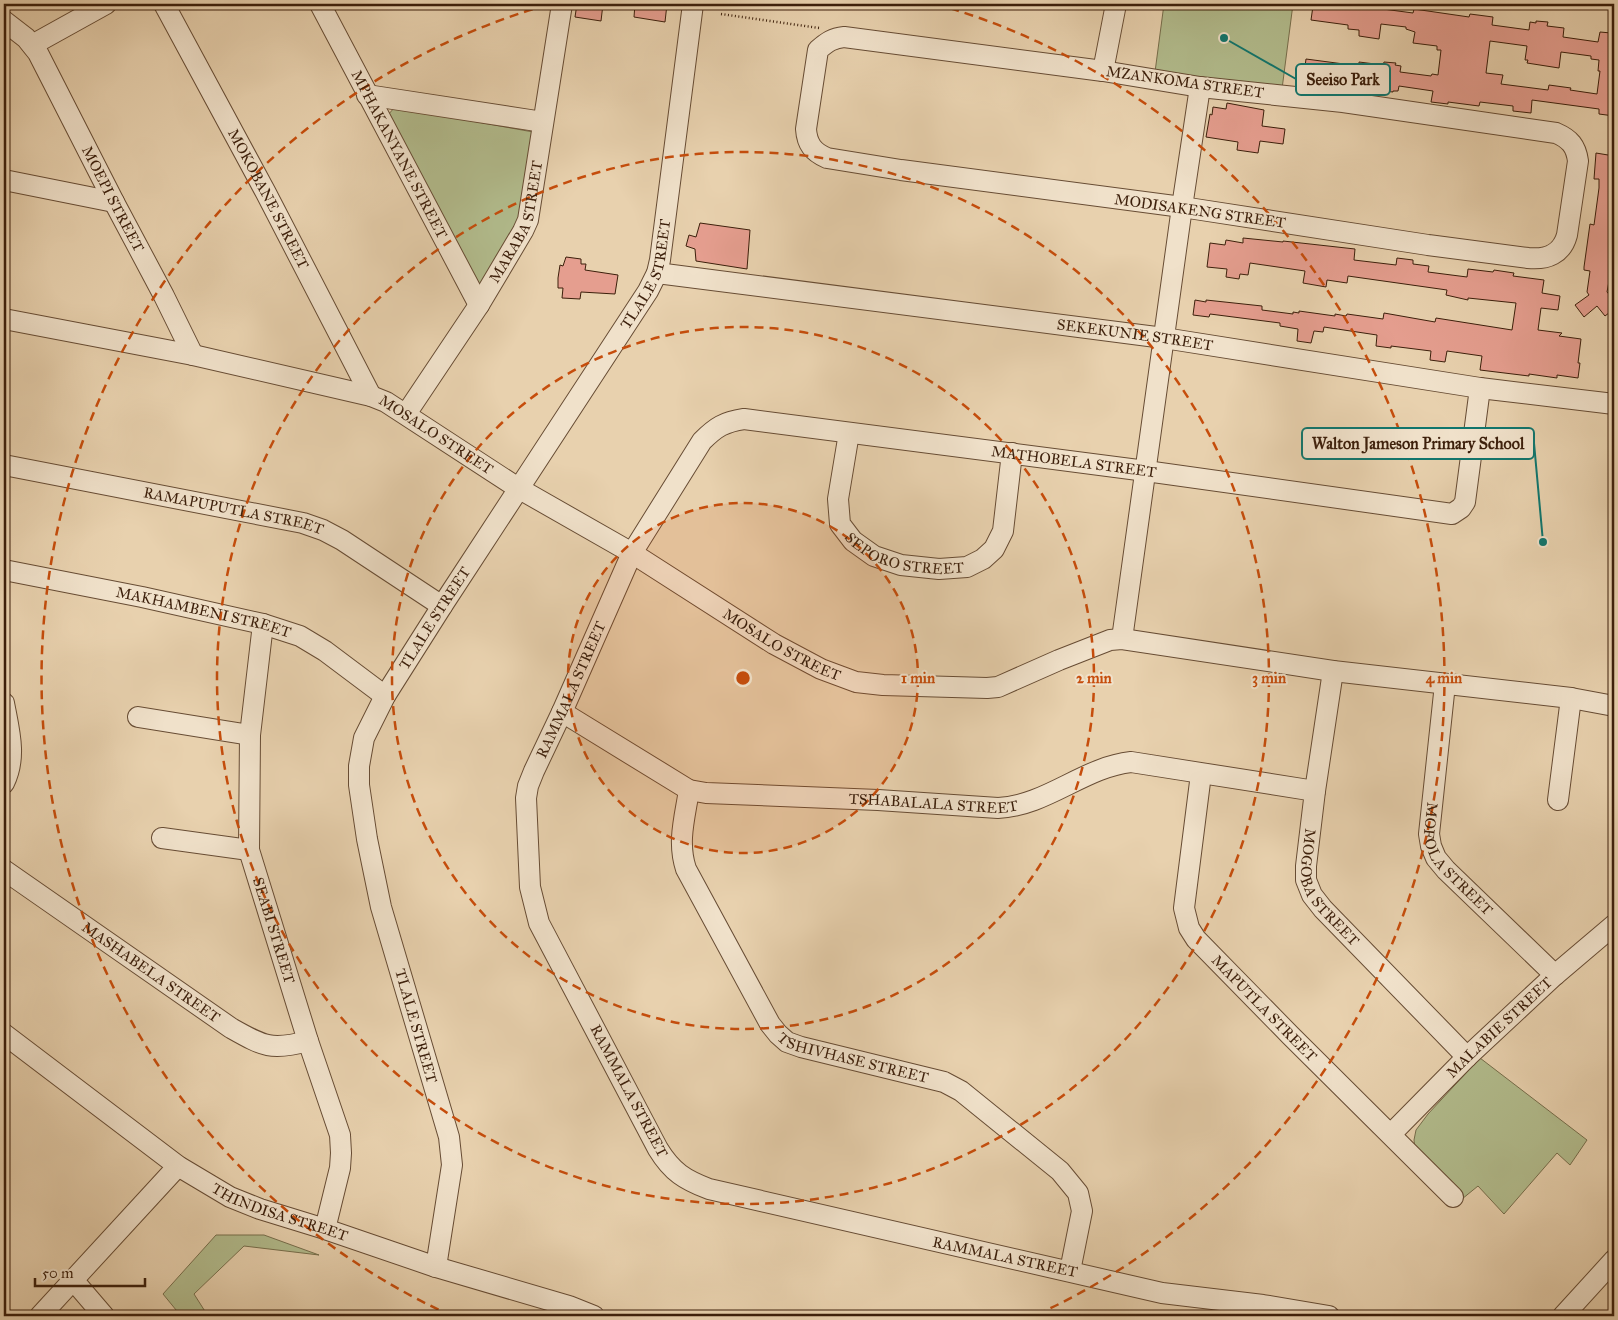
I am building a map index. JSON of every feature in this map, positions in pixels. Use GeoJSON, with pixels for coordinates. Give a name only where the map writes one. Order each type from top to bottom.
{"type":"FeatureCollection","features":[{"type":"Feature","properties":{"kind":"street"},"geometry":{"type":"LineString","coordinates":[[32,45],[106,4]]}},
{"type":"Feature","properties":{"kind":"street","name":"MOKOBANE STREET"},"geometry":{"type":"LineString","coordinates":[[164,4],[266,193],[370,396]]}},
{"type":"Feature","properties":{"kind":"street","name":"MPHAKANYANE STREET"},"geometry":{"type":"LineString","coordinates":[[320,4],[479,305]]}},
{"type":"Feature","properties":{"kind":"street","name":"MARABA STREET"},"geometry":{"type":"LineString","coordinates":[[406,414],[479,305],[528,220],[562,4]]}},
{"type":"Feature","properties":{"kind":"street","name":"TLALE STREET"},"geometry":{"type":"LineString","coordinates":[[436,1267],[452,1165],[452,1153],[449,1137],[381,908],[367,839],[359,785],[359,766],[364,738],[385,696],[518,488],[648,291],[657,273],[693,4]]}},
{"type":"Feature","properties":{"kind":"street"},"geometry":{"type":"LineString","coordinates":[[1103,71],[1116,4]]}},
{"type":"Feature","properties":{"kind":"street","name":"MOEPI STREET"},"geometry":{"type":"LineString","coordinates":[[4,21],[26,38],[38,53],[193,355]]}},
{"type":"Feature","properties":{"kind":"street","name":"MZANKOMA STREET"},"geometry":{"type":"LineString","coordinates":[[837,38],[844,37],[1103,71],[1200,87],[1343,102],[1556,133]]}},
{"type":"Feature","properties":{"kind":"street","name":"MODISAKENG STREET"},"geometry":{"type":"LineString","coordinates":[[837,38],[826,43],[818,50],[806,129],[810,147],[819,155],[827,158],[901,170],[1182,207],[1428,245],[1539,259],[1549,257],[1564,244],[1578,162],[1576,150],[1572,143],[1566,137],[1556,133]]}},
{"type":"Feature","properties":{"kind":"street"},"geometry":{"type":"LineString","coordinates":[[1122,639],[1200,87]]}},
{"type":"Feature","properties":{"kind":"street"},"geometry":{"type":"LineString","coordinates":[[367,95],[543,122]]}},
{"type":"Feature","properties":{"kind":"street"},"geometry":{"type":"LineString","coordinates":[[4,180],[114,202]]}},
{"type":"Feature","properties":{"kind":"street","name":"SEKEKUNIE STREET"},"geometry":{"type":"LineString","coordinates":[[657,273],[1164,338],[1480,388],[1614,404]]}},
{"type":"Feature","properties":{"kind":"street","name":"MOSALO STREET"},"geometry":{"type":"LineString","coordinates":[[4,319],[193,355],[370,396],[386,402],[518,488],[632,553],[783,648],[821,669],[856,682],[910,687],[998,687],[1110,640],[1122,639],[1333,671],[1571,698],[1614,706]]}},
{"type":"Feature","properties":{"kind":"street","name":"MATHOBELA STREET"},"geometry":{"type":"LineString","coordinates":[[632,553],[702,441],[714,429],[728,422],[744,419],[1146,470],[1452,514],[1461,508],[1465,502],[1480,388]]}},
{"type":"Feature","properties":{"kind":"street","name":"SEPORO STREET"},"geometry":{"type":"LineString","coordinates":[[849,433],[838,499],[840,524],[853,540],[874,556],[902,565],[940,569],[967,567],[983,559],[994,549],[1003,531],[1012,453]]}},
{"type":"Feature","properties":{"kind":"street","name":"RAMAPUPUTLA STREET"},"geometry":{"type":"LineString","coordinates":[[4,465],[302,523],[323,530],[342,540],[442,606]]}},
{"type":"Feature","properties":{"kind":"street","name":"RAMMALA STREET"},"geometry":{"type":"LineString","coordinates":[[632,553],[534,771],[528,786],[525,816],[532,899],[539,922],[666,1162],[674,1171],[691,1182],[709,1189],[1162,1293],[1262,1311],[1329,1316]]}},
{"type":"Feature","properties":{"kind":"street","name":"MAKHAMBENI STREET"},"geometry":{"type":"LineString","coordinates":[[4,570],[142,597],[262,624],[300,636],[325,651],[385,696]]}},
{"type":"Feature","properties":{"kind":"street","name":"SEABI STREET"},"geometry":{"type":"LineString","coordinates":[[262,624],[250,735],[249,850],[308,1041],[340,1136],[340,1168],[325,1229]]}},
{"type":"Feature","properties":{"kind":"street","name":"MOGOBA STREET"},"geometry":{"type":"LineString","coordinates":[[1333,671],[1315,791],[1306,880],[1312,894],[1323,909],[1468,1058]]}},
{"type":"Feature","properties":{"kind":"street","name":"MOFOLA STREET"},"geometry":{"type":"LineString","coordinates":[[1445,684],[1430,819],[1431,846],[1436,858],[1446,870],[1555,975]]}},
{"type":"Feature","properties":{"kind":"street"},"geometry":{"type":"LineString","coordinates":[[1558,800],[1571,698]]}},
{"type":"Feature","properties":{"kind":"street"},"geometry":{"type":"LineString","coordinates":[[4,703],[12,754],[10,768],[4,783]]}},
{"type":"Feature","properties":{"kind":"street","name":"TSHABALALA STREET"},"geometry":{"type":"LineString","coordinates":[[562,712],[689,790],[731,795],[878,800],[1013,808],[1107,767],[1120,763],[1142,762],[1201,774],[1315,791]]}},
{"type":"Feature","properties":{"kind":"street"},"geometry":{"type":"LineString","coordinates":[[138,717],[250,735]]}},
{"type":"Feature","properties":{"kind":"street","name":"MAPUTLA STREET"},"geometry":{"type":"LineString","coordinates":[[1201,774],[1184,908],[1189,928],[1196,939],[1291,1036],[1453,1197]]}},
{"type":"Feature","properties":{"kind":"street","name":"TSHIVHASE STREET"},"geometry":{"type":"LineString","coordinates":[[689,790],[681,841],[682,856],[686,869],[762,1011],[774,1029],[787,1042],[802,1047],[951,1085],[1060,1171],[1078,1193],[1082,1211],[1070,1271]]}},
{"type":"Feature","properties":{"kind":"street"},"geometry":{"type":"LineString","coordinates":[[162,838],[249,850]]}},
{"type":"Feature","properties":{"kind":"street","name":"MASHABELA STREET"},"geometry":{"type":"LineString","coordinates":[[4,870],[231,1028],[250,1039],[266,1046],[286,1047],[308,1041]]}},
{"type":"Feature","properties":{"kind":"street","name":"MALABIE STREET"},"geometry":{"type":"LineString","coordinates":[[1391,1134],[1555,975],[1614,924]]}},
{"type":"Feature","properties":{"kind":"street","name":"THINDISA STREET"},"geometry":{"type":"LineString","coordinates":[[4,1034],[178,1166],[230,1197],[260,1209],[569,1311],[594,1316]]}},
{"type":"Feature","properties":{"kind":"street"},"geometry":{"type":"LineString","coordinates":[[40,1316],[178,1166]]}},
{"type":"Feature","properties":{"kind":"street"},"geometry":{"type":"LineString","coordinates":[[1563,1316],[1614,1260]]}},
{"type":"Feature","properties":{"kind":"street"},"geometry":{"type":"LineString","coordinates":[[74,1281],[104,1316]]}},
{"type":"Feature","properties":{"kind":"path"},"geometry":{"type":"LineString","coordinates":[[721,14],[826,29],[837,38]]}},
{"type":"Feature","properties":{"kind":"green space"},"geometry":{"type":"Polygon","coordinates":[[[1164,4],[1293,4],[1282,89],[1155,72],[1164,4]]]}},
{"type":"Feature","properties":{"kind":"green space"},"geometry":{"type":"Polygon","coordinates":[[[395,107],[533,132],[519,230],[478,286],[387,116],[395,107]]]}},
{"type":"Feature","properties":{"kind":"green space"},"geometry":{"type":"Polygon","coordinates":[[[1480,1058],[1587,1140],[1570,1165],[1557,1153],[1504,1214],[1478,1186],[1462,1199],[1415,1149],[1416,1130],[1428,1114],[1480,1058]]]}},
{"type":"Feature","properties":{"kind":"green space"},"geometry":{"type":"Polygon","coordinates":[[[216,1235],[264,1235],[319,1255],[244,1246],[194,1294],[208,1316],[181,1316],[163,1294],[216,1235]]]}},
{"type":"Feature","properties":{"kind":"building"},"geometry":{"type":"Polygon","coordinates":[[[577,4],[603,4],[601,21],[575,17],[577,4]]]}},
{"type":"Feature","properties":{"kind":"building"},"geometry":{"type":"Polygon","coordinates":[[[635,4],[653,6],[653,4],[667,4],[665,22],[634,17],[635,4]]]}},
{"type":"Feature","properties":{"kind":"building"},"geometry":{"type":"Polygon","coordinates":[[[1346,4],[1384,4],[1383,9],[1413,13],[1414,9],[1469,17],[1470,14],[1493,17],[1492,25],[1529,30],[1530,22],[1548,22],[1547,26],[1564,28],[1563,37],[1598,42],[1600,32],[1611,33],[1611,38],[1614,38],[1614,116],[1599,114],[1599,109],[1532,100],[1531,113],[1513,111],[1513,106],[1480,102],[1479,106],[1431,102],[1433,91],[1399,86],[1398,91],[1393,92],[1374,90],[1374,94],[1355,92],[1357,80],[1304,74],[1306,59],[1359,66],[1359,62],[1383,65],[1384,62],[1396,63],[1395,65],[1401,66],[1400,72],[1431,76],[1432,74],[1438,75],[1441,50],[1437,50],[1437,46],[1413,43],[1415,32],[1406,29],[1406,27],[1381,24],[1379,39],[1359,36],[1359,30],[1348,29],[1348,25],[1311,20],[1313,6],[1340,9],[1340,5],[1346,6],[1346,4]],[[1490,41],[1486,73],[1503,75],[1501,84],[1548,90],[1549,85],[1597,94],[1600,71],[1598,71],[1599,60],[1591,59],[1591,56],[1561,52],[1559,68],[1527,63],[1528,60],[1525,60],[1527,46],[1490,41]]]}},
{"type":"Feature","properties":{"kind":"building"},"geometry":{"type":"Polygon","coordinates":[[[1227,103],[1264,110],[1262,126],[1285,129],[1283,144],[1260,141],[1258,153],[1237,150],[1238,142],[1206,137],[1213,107],[1226,109],[1227,103]]]}},
{"type":"Feature","properties":{"kind":"building"},"geometry":{"type":"Polygon","coordinates":[[[1596,153],[1614,156],[1614,254],[1607,292],[1614,300],[1614,309],[1605,316],[1597,306],[1584,317],[1575,305],[1589,295],[1587,292],[1590,271],[1584,270],[1584,267],[1590,224],[1594,225],[1599,188],[1599,179],[1594,179],[1596,153]]]}},
{"type":"Feature","properties":{"kind":"building"},"geometry":{"type":"Polygon","coordinates":[[[700,223],[750,230],[747,269],[696,261],[695,249],[686,246],[689,235],[696,237],[700,223]]]}},
{"type":"Feature","properties":{"kind":"building"},"geometry":{"type":"Polygon","coordinates":[[[1243,238],[1355,249],[1354,260],[1396,265],[1397,258],[1413,260],[1413,264],[1429,266],[1428,272],[1467,277],[1468,269],[1493,272],[1494,270],[1514,273],[1513,276],[1544,280],[1542,293],[1560,296],[1558,310],[1541,308],[1538,330],[1562,333],[1559,336],[1581,339],[1578,378],[1557,375],[1557,378],[1529,374],[1529,376],[1480,370],[1482,356],[1447,351],[1445,362],[1430,360],[1431,351],[1376,346],[1377,335],[1324,327],[1323,332],[1314,331],[1311,343],[1297,341],[1298,329],[1280,326],[1280,323],[1210,314],[1209,317],[1193,315],[1195,300],[1206,302],[1206,300],[1262,306],[1262,310],[1293,314],[1293,312],[1299,313],[1299,311],[1335,316],[1335,314],[1346,316],[1347,314],[1383,319],[1384,313],[1435,322],[1436,318],[1512,330],[1516,303],[1468,298],[1468,300],[1446,295],[1447,290],[1348,276],[1347,283],[1327,280],[1326,287],[1303,283],[1305,271],[1250,263],[1248,275],[1240,274],[1239,279],[1226,277],[1227,269],[1207,267],[1210,243],[1225,245],[1226,240],[1243,243],[1243,238]]]}},
{"type":"Feature","properties":{"kind":"building"},"geometry":{"type":"Polygon","coordinates":[[[566,257],[581,259],[581,264],[586,264],[585,270],[618,275],[615,294],[581,292],[580,299],[562,298],[563,288],[558,288],[558,278],[560,265],[563,266],[566,257]]]}},
{"type":"Feature","properties":{"kind":"place","name":"Seeiso Park"},"geometry":{"type":"Point","coordinates":[1224,38]}},
{"type":"Feature","properties":{"kind":"place","name":"Walton Jameson Primary School"},"geometry":{"type":"Point","coordinates":[1543,542]}}]}
